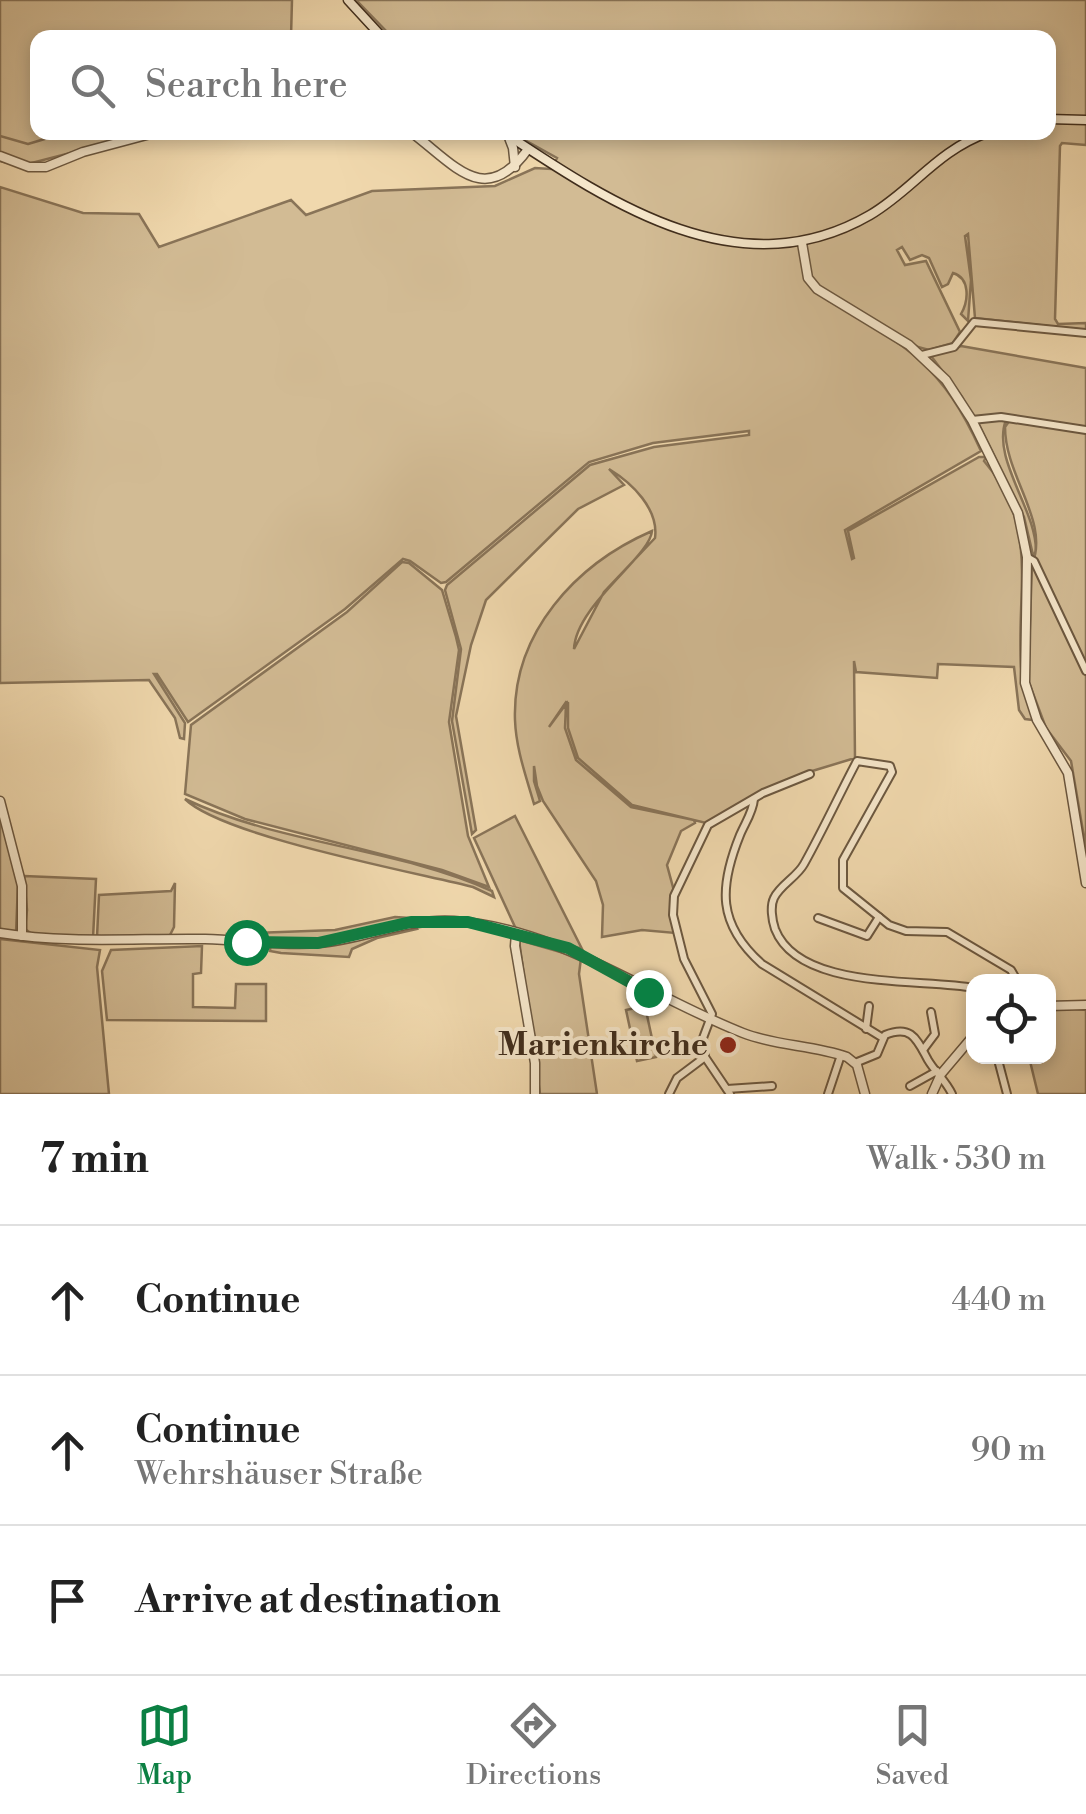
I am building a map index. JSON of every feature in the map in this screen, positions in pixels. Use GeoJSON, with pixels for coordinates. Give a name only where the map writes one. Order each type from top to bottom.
{"type":"FeatureCollection","features":[{"type":"Feature","properties":{"kind":"street"},"geometry":{"type":"LineString","coordinates":[[348,0],[376,30]]}},
{"type":"Feature","properties":{"kind":"street"},"geometry":{"type":"LineString","coordinates":[[1056,119],[1086,120]]}},
{"type":"Feature","properties":{"kind":"street"},"geometry":{"type":"LineString","coordinates":[[0,156],[46,167],[128,140]]}},
{"type":"Feature","properties":{"kind":"street"},"geometry":{"type":"LineString","coordinates":[[422,140],[473,177],[493,179],[514,167],[528,149]]}},
{"type":"Feature","properties":{"kind":"street"},"geometry":{"type":"LineString","coordinates":[[509,140],[514,167]]}},
{"type":"Feature","properties":{"kind":"street"},"geometry":{"type":"LineString","coordinates":[[515,140],[624,204],[671,226],[740,244],[802,243],[840,232],[875,212],[958,145],[970,140]]}},
{"type":"Feature","properties":{"kind":"street"},"geometry":{"type":"LineString","coordinates":[[802,243],[807,276],[817,289],[922,355],[946,380],[972,420],[1018,513],[1027,556],[1025,683],[1037,720],[1068,773],[1086,883]]}},
{"type":"Feature","properties":{"kind":"street"},"geometry":{"type":"LineString","coordinates":[[922,355],[954,346],[974,322],[1086,333]]}},
{"type":"Feature","properties":{"kind":"street"},"geometry":{"type":"LineString","coordinates":[[972,420],[1001,418],[1086,430]]}},
{"type":"Feature","properties":{"kind":"street"},"geometry":{"type":"LineString","coordinates":[[1027,556],[1034,561],[1086,671]]}},
{"type":"Feature","properties":{"kind":"street"},"geometry":{"type":"LineString","coordinates":[[966,987],[878,981],[833,973],[797,953],[778,933],[772,915],[774,897],[803,867],[857,761],[883,763],[892,772],[843,860],[840,876],[847,894],[901,930],[947,932],[1013,974]]}},
{"type":"Feature","properties":{"kind":"street"},"geometry":{"type":"LineString","coordinates":[[772,1086],[729,1092],[705,1057],[702,1038],[712,1014],[684,959],[673,915],[674,896],[708,825],[810,774]]}},
{"type":"Feature","properties":{"kind":"street"},"geometry":{"type":"LineString","coordinates":[[754,799],[738,838],[724,896],[728,917],[748,951],[762,964],[883,1038]]}},
{"type":"Feature","properties":{"kind":"street"},"geometry":{"type":"LineString","coordinates":[[0,801],[22,886],[22,936]]}},
{"type":"Feature","properties":{"kind":"street"},"geometry":{"type":"LineString","coordinates":[[818,918],[867,936],[879,918]]}},
{"type":"Feature","properties":{"kind":"street"},"geometry":{"type":"LineString","coordinates":[[0,933],[67,941],[208,939],[294,944],[339,940],[399,924],[442,920],[479,924],[587,957],[638,986],[756,1038],[842,1055],[856,1063],[865,1094]]}},
{"type":"Feature","properties":{"kind":"street"},"geometry":{"type":"LineString","coordinates":[[516,933],[536,1072],[535,1094]]}},
{"type":"Feature","properties":{"kind":"street"},"geometry":{"type":"LineString","coordinates":[[1056,1006],[1086,1005]]}},
{"type":"Feature","properties":{"kind":"street"},"geometry":{"type":"LineString","coordinates":[[866,1028],[869,1006]]}},
{"type":"Feature","properties":{"kind":"street"},"geometry":{"type":"LineString","coordinates":[[924,1050],[935,1034],[931,1012]]}},
{"type":"Feature","properties":{"kind":"street"},"geometry":{"type":"LineString","coordinates":[[856,1063],[878,1054],[889,1032],[906,1031],[916,1036],[952,1094]]}},
{"type":"Feature","properties":{"kind":"street"},"geometry":{"type":"LineString","coordinates":[[910,1086],[939,1072],[966,1043]]}},
{"type":"Feature","properties":{"kind":"street"},"geometry":{"type":"LineString","coordinates":[[828,1094],[842,1055]]}},
{"type":"Feature","properties":{"kind":"street"},"geometry":{"type":"LineString","coordinates":[[669,1094],[677,1078],[705,1057]]}},
{"type":"Feature","properties":{"kind":"street"},"geometry":{"type":"LineString","coordinates":[[999,1064],[1008,1094]]}},
{"type":"Feature","properties":{"kind":"street"},"geometry":{"type":"LineString","coordinates":[[932,1094],[939,1072]]}},
{"type":"Feature","properties":{"kind":"shaded area"},"geometry":{"type":"Polygon","coordinates":[[[0,0],[292,0],[291,30],[30,30],[30,140],[121,140],[20,166],[0,161],[0,0]]]}},
{"type":"Feature","properties":{"kind":"shaded area"},"geometry":{"type":"Polygon","coordinates":[[[356,0],[1086,0],[1086,145],[1060,146],[1055,319],[1058,324],[1086,323],[1086,330],[975,318],[968,234],[968,321],[961,314],[966,296],[965,284],[959,276],[953,273],[942,287],[929,258],[922,255],[910,260],[902,247],[897,250],[905,265],[926,261],[960,332],[953,343],[929,350],[918,347],[834,298],[829,301],[881,331],[920,361],[952,398],[981,451],[845,530],[852,559],[848,531],[979,457],[986,457],[984,461],[1013,510],[1019,535],[1021,667],[1033,720],[1025,719],[1019,710],[1014,667],[938,664],[937,678],[856,672],[854,661],[855,758],[809,772],[706,823],[694,820],[681,831],[667,865],[674,891],[675,933],[642,930],[602,937],[603,905],[596,881],[543,801],[534,766],[534,781],[540,801],[534,804],[519,752],[515,720],[524,658],[554,605],[598,562],[652,531],[633,561],[655,538],[653,517],[642,498],[609,469],[624,485],[578,509],[486,600],[471,645],[456,716],[476,830],[472,834],[452,721],[461,649],[445,590],[590,465],[654,447],[749,435],[749,431],[653,443],[589,462],[446,582],[441,583],[403,559],[345,609],[188,722],[154,674],[185,723],[184,739],[149,680],[0,683],[0,187],[83,213],[139,214],[159,247],[291,200],[306,215],[372,191],[495,186],[535,168],[551,169],[557,158],[525,140],[1056,140],[1056,30],[385,30],[356,0]],[[602,596],[578,632],[574,649],[602,596]],[[566,702],[549,727],[566,704],[565,728],[576,760],[631,807],[692,820],[632,805],[578,758],[568,728],[566,702]]]}},
{"type":"Feature","properties":{"kind":"shaded area"},"geometry":{"type":"Polygon","coordinates":[[[961,346],[1086,368],[1086,428],[1001,416],[973,418],[931,356],[961,346]]]}},
{"type":"Feature","properties":{"kind":"shaded area"},"geometry":{"type":"Polygon","coordinates":[[[1006,420],[1004,451],[1030,519],[1036,552],[1033,555],[1024,517],[977,421],[1006,420]]]}},
{"type":"Feature","properties":{"kind":"shaded area"},"geometry":{"type":"Polygon","coordinates":[[[1010,420],[1086,432],[1086,669],[1051,603],[1086,675],[1086,849],[1071,761],[1046,728],[1028,680],[1035,532],[1007,445],[1005,427],[1010,420]]]}},
{"type":"Feature","properties":{"kind":"shaded area"},"geometry":{"type":"Polygon","coordinates":[[[402,562],[409,563],[442,590],[456,637],[459,650],[449,722],[468,836],[489,887],[442,870],[245,819],[185,794],[191,725],[347,612],[402,562]]]}},
{"type":"Feature","properties":{"kind":"shaded area"},"geometry":{"type":"Polygon","coordinates":[[[185,799],[260,827],[455,876],[492,891],[494,897],[473,887],[277,839],[206,813],[185,799]]]}},
{"type":"Feature","properties":{"kind":"shaded area"},"geometry":{"type":"Polygon","coordinates":[[[0,816],[18,884],[16,933],[0,930],[0,816]]]}},
{"type":"Feature","properties":{"kind":"shaded area"},"geometry":{"type":"Polygon","coordinates":[[[515,816],[582,949],[516,929],[474,838],[515,816]]]}},
{"type":"Feature","properties":{"kind":"shaded area"},"geometry":{"type":"Polygon","coordinates":[[[24,876],[96,879],[93,938],[32,934],[25,929],[24,876]]]}},
{"type":"Feature","properties":{"kind":"shaded area"},"geometry":{"type":"Polygon","coordinates":[[[175,883],[174,927],[170,935],[97,937],[99,895],[171,891],[175,883]]]}},
{"type":"Feature","properties":{"kind":"shaded area"},"geometry":{"type":"Polygon","coordinates":[[[395,917],[410,918],[417,929],[377,938],[352,949],[349,957],[270,951],[271,941],[228,938],[227,934],[335,930],[395,917]]]}},
{"type":"Feature","properties":{"kind":"shaded area"},"geometry":{"type":"Polygon","coordinates":[[[0,939],[100,950],[97,967],[109,1094],[0,1094],[0,939]]]}},
{"type":"Feature","properties":{"kind":"shaded area"},"geometry":{"type":"Polygon","coordinates":[[[519,940],[581,958],[579,974],[597,1094],[540,1094],[519,940]]]}},
{"type":"Feature","properties":{"kind":"shaded area"},"geometry":{"type":"Polygon","coordinates":[[[202,946],[201,973],[193,974],[193,1007],[235,1008],[236,984],[266,984],[266,1021],[107,1020],[102,971],[111,950],[202,946]]]}},
{"type":"Feature","properties":{"kind":"shaded area"},"geometry":{"type":"Polygon","coordinates":[[[645,1006],[656,1057],[637,1061],[626,1010],[645,1006]]]}},
{"type":"Feature","properties":{"kind":"shaded area"},"geometry":{"type":"Polygon","coordinates":[[[1056,1009],[1086,1010],[1086,1094],[1038,1094],[1031,1064],[1056,1064],[1056,1009]]]}},
{"type":"Feature","properties":{"kind":"waterway"},"geometry":{"type":"LineString","coordinates":[[0,136],[28,144],[41,140]]}},
{"type":"Feature","properties":{"kind":"place","name":"Marienkirche"},"geometry":{"type":"Point","coordinates":[728,1045]}},
{"type":"Feature","properties":{"kind":"route"},"geometry":{"type":"LineString","coordinates":[[246,942],[318,943],[411,922],[468,922],[568,948],[648,992]]}}]}
